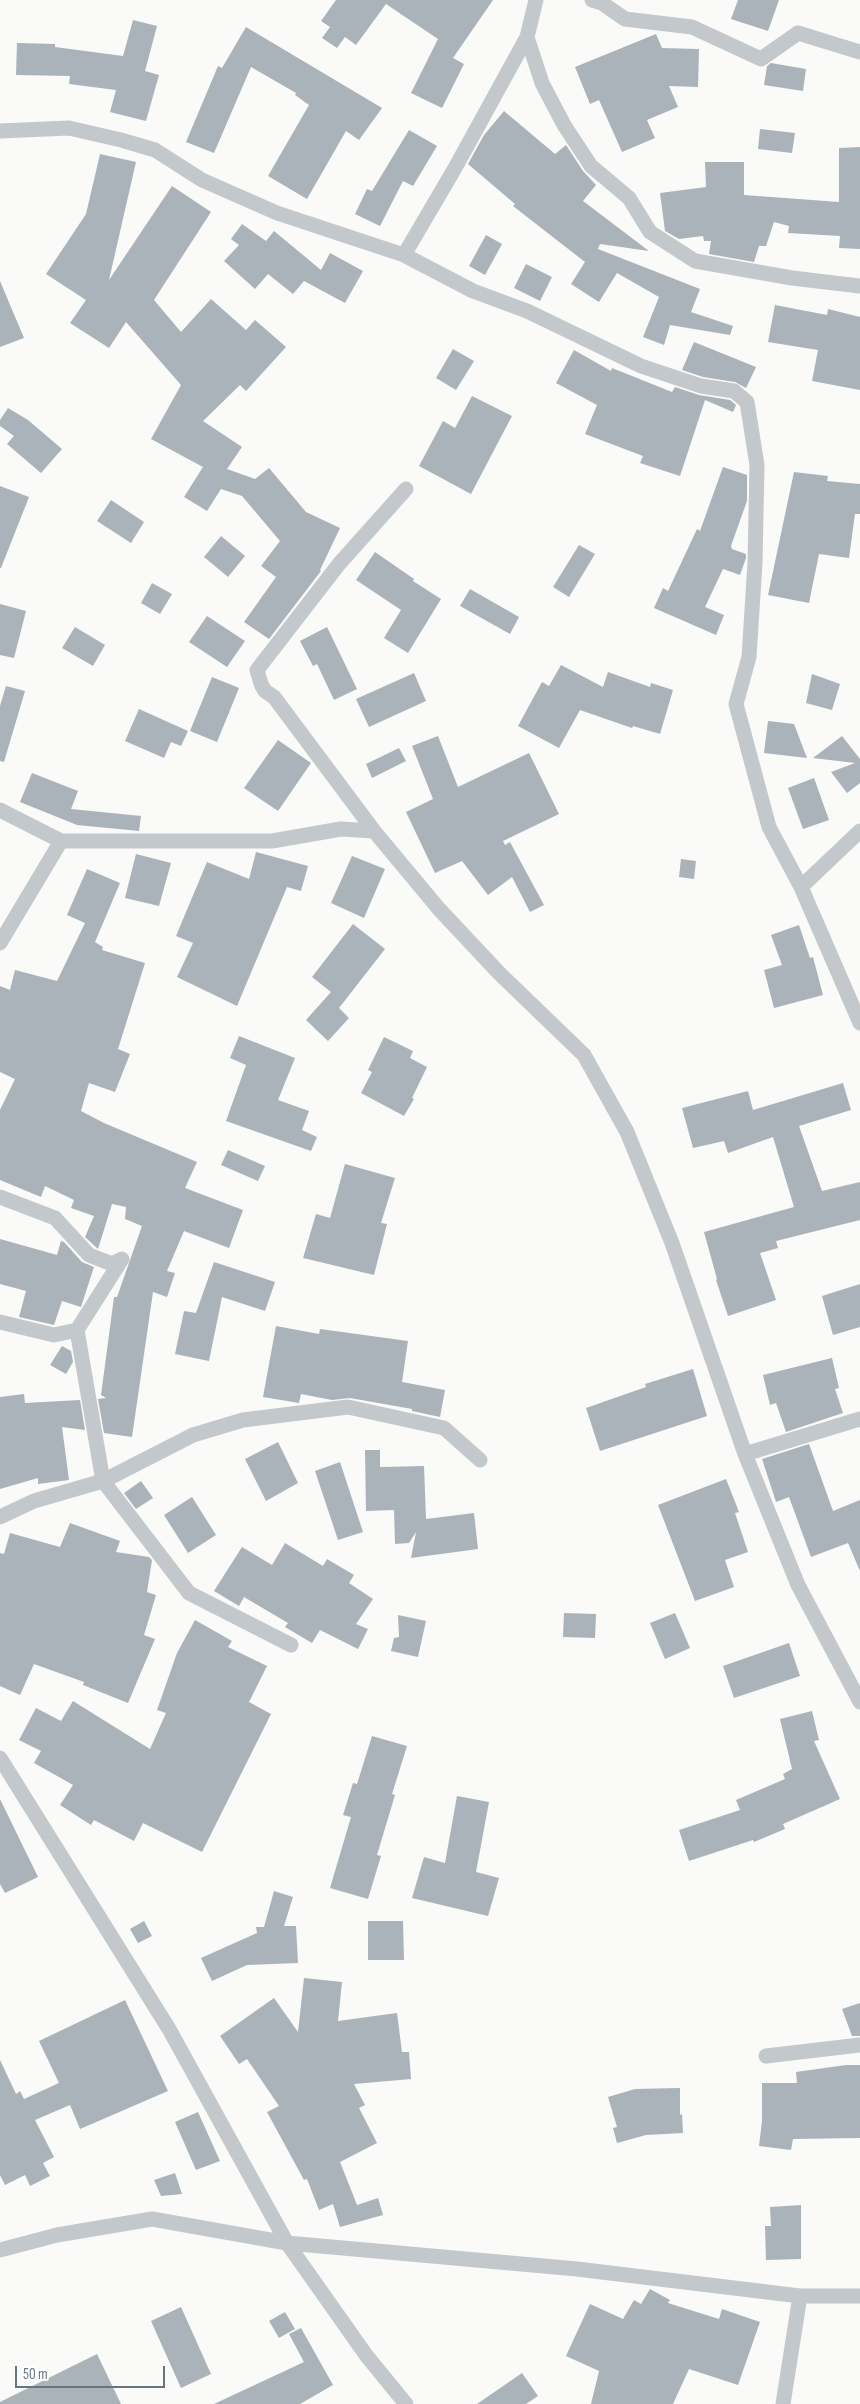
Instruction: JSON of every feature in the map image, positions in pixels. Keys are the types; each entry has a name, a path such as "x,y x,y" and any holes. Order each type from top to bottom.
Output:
{"street":[{"path":"404,255 455,168 527,37 536,0"},
{"path":"592,0 602,3 625,19 692,27 761,59 798,33 860,52"},
{"path":"527,37 542,83 564,125 591,166 629,198 650,232 695,261 792,278 860,286"},
{"path":"0,131 69,128 155,150 202,180 277,213 404,255 473,291 527,311 641,366 701,386 734,392 747,402 757,465 755,563 749,657 736,704 769,827 801,887 860,1023"},
{"path":"406,489 339,564 257,670 265,691 274,697 374,831 439,909 485,959 584,1055 627,1132 672,1243 745,1454 798,1585 860,1702"},
{"path":"0,810 62,841 272,841 341,829 374,831"},
{"path":"801,887 860,831"},
{"path":"0,944 62,841"},
{"path":"0,1197 55,1218 89,1255 112,1264 122,1259 77,1330 102,1481 189,1593 291,1645"},
{"path":"0,1322 54,1335 77,1330"},
{"path":"0,1517 34,1501 102,1481 192,1435 243,1420 348,1408 444,1428 480,1460"},
{"path":"745,1454 860,1419"},
{"path":"0,1758 169,2029 287,2243 366,2355 406,2404"},
{"path":"766,2056 860,2046"},
{"path":"0,2250 57,2235 152,2219 287,2243 577,2269 800,2296 860,2296"},
{"path":"783,2404 800,2296"}],"building":[{"path":"336,0 493,0 453,58 464,64 442,108 411,93 438,39 386,4 356,45 345,37 337,48 322,38 330,27 321,21"},
{"path":"738,0 779,0 768,31 731,19"},
{"path":"133,20 157,26 145,71 159,75 146,121 110,112 116,90 69,84 70,76 16,75 17,43 55,44 55,47 123,56"},
{"path":"246,27 382,108 359,140 346,131 307,199 268,176 309,105 295,95 296,93 251,67 214,153 186,142 218,66 222,68"},
{"path":"656,34 662,48 699,49 698,87 669,86 678,107 647,120 655,138 622,152 599,100 590,104 575,67"},
{"path":"771,63 806,69 803,91 764,85 767,66"},
{"path":"504,111 555,154 566,145 583,171 596,185 583,201 649,251 600,244 598,249 700,289 691,312 733,326 730,335 670,325 664,345 643,337 659,297 617,273 599,302 571,284 585,262 513,206 515,204 468,164 484,135"},
{"path":"760,129 795,133 792,153 758,149"},
{"path":"409,130 437,146 413,186 403,181 380,226 355,214 367,189 372,191"},
{"path":"860,147 860,249 839,248 840,236 788,233 789,226 774,222 766,246 759,246 754,262 709,254 711,241 704,241 703,236 679,239 665,231 660,193 706,187 705,162 744,162 744,195 839,202 839,148"},
{"path":"100,154 136,162 109,280 172,186 211,212 154,300 181,332 211,299 246,330 255,320 286,347 246,391 240,385 203,421 242,447 227,469 255,479 269,468 306,512 340,528 321,571 269,639 244,622 276,577 261,566 280,541 242,496 221,489 207,511 184,497 203,467 151,439 181,385 126,322 109,348 70,323 86,300 46,274 86,214"},
{"path":"242,224 266,241 274,231 321,270 330,253 363,271 345,303 304,281 293,294 268,274 255,289 224,261 239,245 231,239"},
{"path":"486,235 502,244 485,275 469,266"},
{"path":"526,264 552,277 540,301 514,288"},
{"path":"0,281 24,338 0,347"},
{"path":"775,305 827,315 828,309 860,317 860,390 812,381 818,350 768,342"},
{"path":"694,342 756,367 746,388 735,382 703,377 682,370"},
{"path":"453,349 474,361 456,390 436,378"},
{"path":"574,350 611,371 612,368 672,392 675,387 699,395 730,400 736,405 733,412 705,400 680,476 640,463 643,456 585,434 597,405 556,383"},
{"path":"472,396 512,416 471,494 419,466 443,421 455,428"},
{"path":"8,408 28,420 62,449 41,473 7,444 14,436 0,426 0,420"},
{"path":"723,467 747,475 747,501 731,546 732,549 746,554 746,558 740,575 723,569 705,607 724,615 716,635 654,608 663,588 668,591 697,529 700,531"},
{"path":"794,472 828,476 827,481 860,484 860,514 855,514 849,558 819,554 809,603 768,595"},
{"path":"0,486 29,497 1,568 0,568"},
{"path":"111,500 144,522 131,543 97,521"},
{"path":"221,536 245,556 228,577 204,557"},
{"path":"579,545 595,554 569,597 553,587"},
{"path":"375,552 414,579 413,581 441,599 408,653 384,638 401,610 356,580"},
{"path":"152,583 172,594 160,614 141,603"},
{"path":"470,589 519,617 510,634 460,606"},
{"path":"0,604 26,611 14,658 0,655"},
{"path":"207,616 245,641 227,667 189,642"},
{"path":"75,627 105,645 93,666 62,648"},
{"path":"327,627 357,689 334,700 317,664 313,666 300,641"},
{"path":"561,665 603,687 608,672 650,687 651,683 673,690 660,734 633,726 632,728 580,710 559,748 518,726 542,682 549,686"},
{"path":"414,673 426,701 369,727 356,699"},
{"path":"812,674 840,684 832,710 806,703"},
{"path":"212,677 239,688 217,742 190,731"},
{"path":"6,686 25,691 4,762 0,761 0,706"},
{"path":"139,709 188,731 181,746 171,742 164,758 125,741"},
{"path":"768,721 794,724 807,758 764,753"},
{"path":"438,736 458,787 529,753 559,814 503,841 505,845 510,842 544,905 530,912 512,877 488,895 462,861 435,873 406,812 433,799 412,746"},
{"path":"842,736 860,759 860,783 847,793 831,772 855,763 813,758"},
{"path":"278,740 311,763 278,811 244,788"},
{"path":"399,748 406,761 372,778 366,764"},
{"path":"32,773 78,791 71,809 141,816 139,831 77,825 20,802"},
{"path":"814,778 829,820 803,829 788,788"},
{"path":"256,852 308,866 301,891 287,887 237,1006 177,977 193,943 176,936 207,862 249,879"},
{"path":"136,854 171,863 159,906 125,898"},
{"path":"352,856 385,869 364,918 331,903"},
{"path":"681,859 696,861 694,879 679,877"},
{"path":"87,869 120,883 95,942 103,947 102,950 145,963 118,1049 130,1054 115,1092 89,1083 81,1111 104,1123 197,1162 185,1188 243,1210 229,1248 184,1231 167,1271 175,1273 167,1297 153,1292 132,1437 104,1433 98,1399 106,1398 101,1395 114,1297 117,1297 142,1226 125,1219 126,1207 112,1204 98,1249 85,1237 94,1216 71,1208 74,1200 45,1186 41,1197 0,1180 0,1110 15,1079 0,1072 0,986 10,990 15,970 57,981 85,923 67,915"},
{"path":"353,924 385,949 339,1008 349,1018 328,1041 306,1020 331,992 312,977"},
{"path":"799,925 810,958 813,957 823,995 774,1008 764,970 782,965 771,935"},
{"path":"239,1036 295,1058 278,1100 309,1111 302,1130 317,1137 311,1151 226,1121 246,1065 230,1058"},
{"path":"384,1037 413,1051 410,1058 427,1067 412,1098 414,1099 404,1116 361,1093 372,1072 368,1070"},
{"path":"843,1083 851,1110 799,1126 822,1191 860,1182 860,1220 776,1241 778,1248 760,1253 776,1300 728,1316 716,1280 704,1232 794,1207 773,1137 728,1153 724,1141 693,1148 682,1108 748,1091 753,1110"},
{"path":"228,1150 265,1166 258,1181 221,1165"},
{"path":"345,1164 395,1178 381,1223 387,1224 374,1275 303,1258 316,1214 330,1218"},
{"path":"0,1239 57,1255 61,1241 82,1262 94,1267 81,1307 62,1301 54,1325 19,1317 26,1291 0,1284"},
{"path":"214,1262 275,1282 265,1311 222,1297 209,1361 175,1354 184,1311 196,1313"},
{"path":"860,1284 860,1327 833,1335 822,1296"},
{"path":"276,1326 319,1334 320,1329 408,1341 402,1382 445,1390 440,1417 412,1411 412,1409 350,1398 332,1400 301,1394 299,1403 263,1397"},
{"path":"62,1346 71,1351 73,1362 66,1374 50,1365"},
{"path":"832,1358 839,1388 835,1389 843,1413 786,1432 776,1403 770,1405 763,1375"},
{"path":"693,1369 707,1416 600,1451 586,1408 646,1387 645,1384"},
{"path":"24,1394 25,1403 80,1400 85,1430 62,1427 69,1480 38,1484 38,1478 0,1489 0,1397"},
{"path":"278,1442 298,1483 266,1501 245,1459"},
{"path":"809,1444 833,1511 860,1500 860,1571 848,1543 811,1557 789,1497 776,1502 762,1459"},
{"path":"365,1450 380,1450 380,1467 424,1466 426,1519 474,1513 478,1549 411,1558 416,1532 409,1543 395,1544 394,1510 366,1511"},
{"path":"340,1462 363,1532 338,1540 315,1471"},
{"path":"726,1479 739,1512 735,1513 748,1552 725,1560 734,1587 695,1601 658,1505"},
{"path":"141,1481 153,1498 136,1509 124,1493"},
{"path":"192,1497 216,1535 188,1553 164,1515"},
{"path":"70,1523 120,1541 116,1552 149,1557 152,1560 147,1592 156,1595 144,1635 155,1639 128,1703 83,1685 84,1682 34,1664 20,1695 0,1686 0,1553 4,1554 10,1533 60,1547"},
{"path":"285,1543 323,1566 327,1559 354,1575 349,1583 373,1599 356,1624 368,1629 358,1649 320,1630 312,1643 285,1627 288,1623 244,1597 239,1606 214,1591 242,1547 272,1565"},
{"path":"564,1613 596,1614 595,1638 563,1637"},
{"path":"675,1613 690,1648 665,1659 650,1623"},
{"path":"398,1615 426,1621 418,1657 391,1651 394,1638 399,1637"},
{"path":"195,1620 232,1641 228,1647 267,1666 249,1702 271,1714 202,1852 143,1823 134,1841 94,1820 91,1825 60,1805 73,1785 34,1763 41,1751 19,1740 36,1708 61,1721 73,1701 150,1749 166,1713 157,1710 177,1653"},
{"path":"789,1643 800,1676 734,1698 723,1666"},
{"path":"812,1711 819,1740 814,1741 840,1799 783,1824 785,1829 754,1842 753,1840 689,1861 679,1830 740,1810 736,1800 785,1779 783,1774 792,1769 780,1719"},
{"path":"372,1736 407,1746 392,1794 395,1795 377,1855 381,1856 368,1899 330,1888 351,1817 343,1815 353,1783 357,1784"},
{"path":"457,1796 489,1802 476,1872 499,1878 488,1916 412,1898 424,1857 445,1863"},
{"path":"0,1799 38,1877 5,1893 0,1884"},
{"path":"274,1891 293,1897 284,1926 296,1926 298,1963 247,1965 212,1981 201,1958 257,1933 256,1927 264,1927"},
{"path":"144,1921 152,1936 138,1943 130,1929"},
{"path":"368,1921 403,1921 404,1960 368,1960"},
{"path":"304,1978 342,1982 338,2021 397,2013 402,2052 409,2052 411,2079 354,2084 365,2105 359,2108 377,2143 340,2162 357,2205 378,2198 383,2215 340,2227 333,2204 319,2210 307,2179 304,2180 267,2112 279,2106 247,2059 239,2064 220,2036 274,1998 298,2032"},
{"path":"125,2000 168,2091 80,2129 70,2105 35,2120 54,2157 43,2163 50,2176 30,2186 25,2175 5,2185 0,2175 0,2060 16,2094 20,2091 24,2099 59,2083 39,2041"},
{"path":"860,2003 860,2036 852,2036 842,2009"},
{"path":"846,2065 860,2065 860,2138 793,2139 791,2150 759,2146 762,2121 762,2083 797,2083 796,2072"},
{"path":"680,2088 680,2115 682,2114 683,2133 646,2135 617,2143 613,2128 617,2127 608,2097 635,2089"},
{"path":"198,2112 220,2161 196,2170 175,2122"},
{"path":"175,2173 182,2194 161,2196 154,2180"},
{"path":"801,2205 801,2259 766,2260 765,2226 771,2226 770,2207"},
{"path":"650,2289 670,2300 668,2303 719,2319 722,2309 760,2322 738,2385 689,2369 673,2404 591,2404 599,2371 566,2356 590,2304 623,2319 634,2300 641,2304"},
{"path":"181,2307 211,2374 181,2388 151,2321"},
{"path":"285,2312 295,2329 279,2338 269,2321"},
{"path":"301,2328 333,2385 300,2404 214,2404 304,2362 289,2334"},
{"path":"97,2354 121,2404 0,2404 0,2402"},
{"path":"522,2373 538,2396 526,2404 477,2404"}]}
